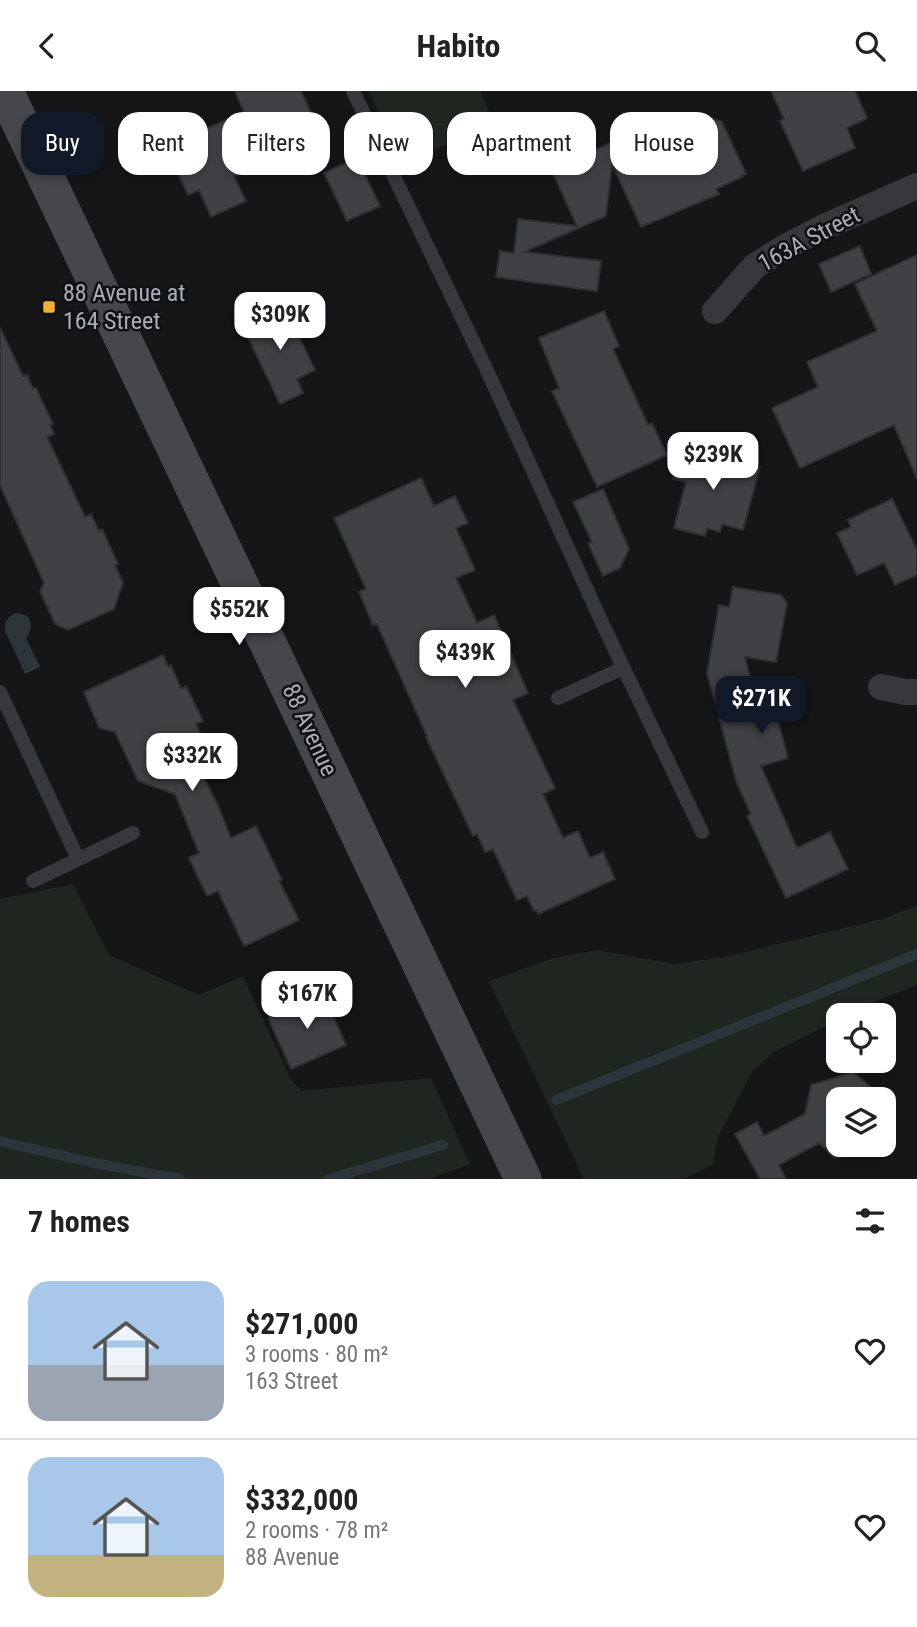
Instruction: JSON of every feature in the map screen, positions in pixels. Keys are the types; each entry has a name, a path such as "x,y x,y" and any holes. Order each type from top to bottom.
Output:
{"main road":[{"name":"88 Avenue","path":"4,96 523,1179"}],"street":[{"name":"163A Street","path":"715,311 755,266 787,246 917,186"},
{"path":"881,687 917,692"}],"lane":[{"path":"353,91 485,366 623,669 702,832"},
{"path":"558,698 623,669"},
{"path":"0,692 78,859"},
{"path":"33,881 133,833"}],"shaded area":[{"path":"369,91 480,91 489,112 447,112 447,144 433,151 433,112 379,112"},
{"path":"16,613 29,618 31,625 26,638 40,667 25,674 5,631 7,620"},
{"path":"73,884 109,955 199,995 243,976 291,1080 301,1091 431,1078 470,1164 429,1179 0,1179 0,899"},
{"path":"917,906 917,985 872,1003 826,1003 826,1026 774,1052 752,1072 717,1139 714,1164 684,1179 584,1179 489,981 554,958 597,950 674,964 724,957 882,919"}],"building":[{"path":"235,91 301,91 311,112 244,112"},
{"path":"771,91 855,91 867,118 847,128 855,148 803,171 780,121 784,119"},
{"path":"718,120 722,122 746,174 716,189 719,194 641,227 617,175 718,175"},
{"path":"222,122 222,175 236,175 234,176 246,201 211,217 199,190 188,195 179,175 208,175 208,128"},
{"path":"610,143 611,175 606,216 524,252 601,261 597,291 496,277 500,251 514,253 518,219 577,226 554,175 596,175 596,149"},
{"path":"344,164 344,175 365,175 380,206 347,221 325,175 330,175 330,170"},
{"path":"860,246 871,274 831,292 819,264"},
{"path":"917,255 917,479 894,425 800,468 772,408 818,387 807,362 877,331 855,284"},
{"path":"284,305 315,370 297,379 303,393 280,404 242,325"},
{"path":"604,311 619,346 613,349 648,425 652,423 667,455 597,487 552,391 559,388 539,338"},
{"path":"0,328 23,376 27,375 33,389 36,388 53,424 50,425 54,434 47,437 85,517 91,514 99,531 102,529 118,564 115,565 123,583 114,609 68,630 55,624 40,591 44,583 0,485"},
{"path":"682,447 760,467 743,530 722,524 720,532 707,528 705,536 674,528 686,482 673,479"},
{"path":"421,478 434,506 455,496 468,523 456,528 475,570 456,578 477,623 494,615 528,693 513,700 555,788 543,794 563,838 578,831 590,858 603,852 615,879 538,914 527,896 517,900 493,849 485,852 477,834 473,836 377,624 373,625 359,592 366,589 334,518"},
{"path":"603,489 629,549 620,568 603,576 588,543 592,542 573,502"},
{"path":"892,499 917,550 917,575 895,585 884,563 857,575 837,533 851,527 848,520"},
{"path":"733,587 781,595 787,603 776,662 745,657 760,718 776,713 788,758 761,766 797,848 830,832 848,869 786,898 747,816 751,814 737,784 707,673 719,605 729,607"},
{"path":"163,655 168,667 171,665 181,689 186,686 203,721 196,724 205,743 190,749 231,838 256,826 299,920 244,946 218,891 207,896 189,858 199,853 175,794 138,781 115,732 99,728 84,692"},
{"path":"323,993 346,1045 291,1069 268,1018"},
{"path":"854,1073 871,1087 826,1087 826,1150 819,1143 779,1165 786,1179 760,1179 735,1134 757,1122 764,1136 805,1114 811,1085"}],"waterway":[{"path":"556,1100 917,954"},
{"path":"0,1141 94,1163 180,1179"},
{"path":"329,1179 443,1145"}],"place":[{"name":"88 Avenue at 164 Street","path":"49,307"}]}
